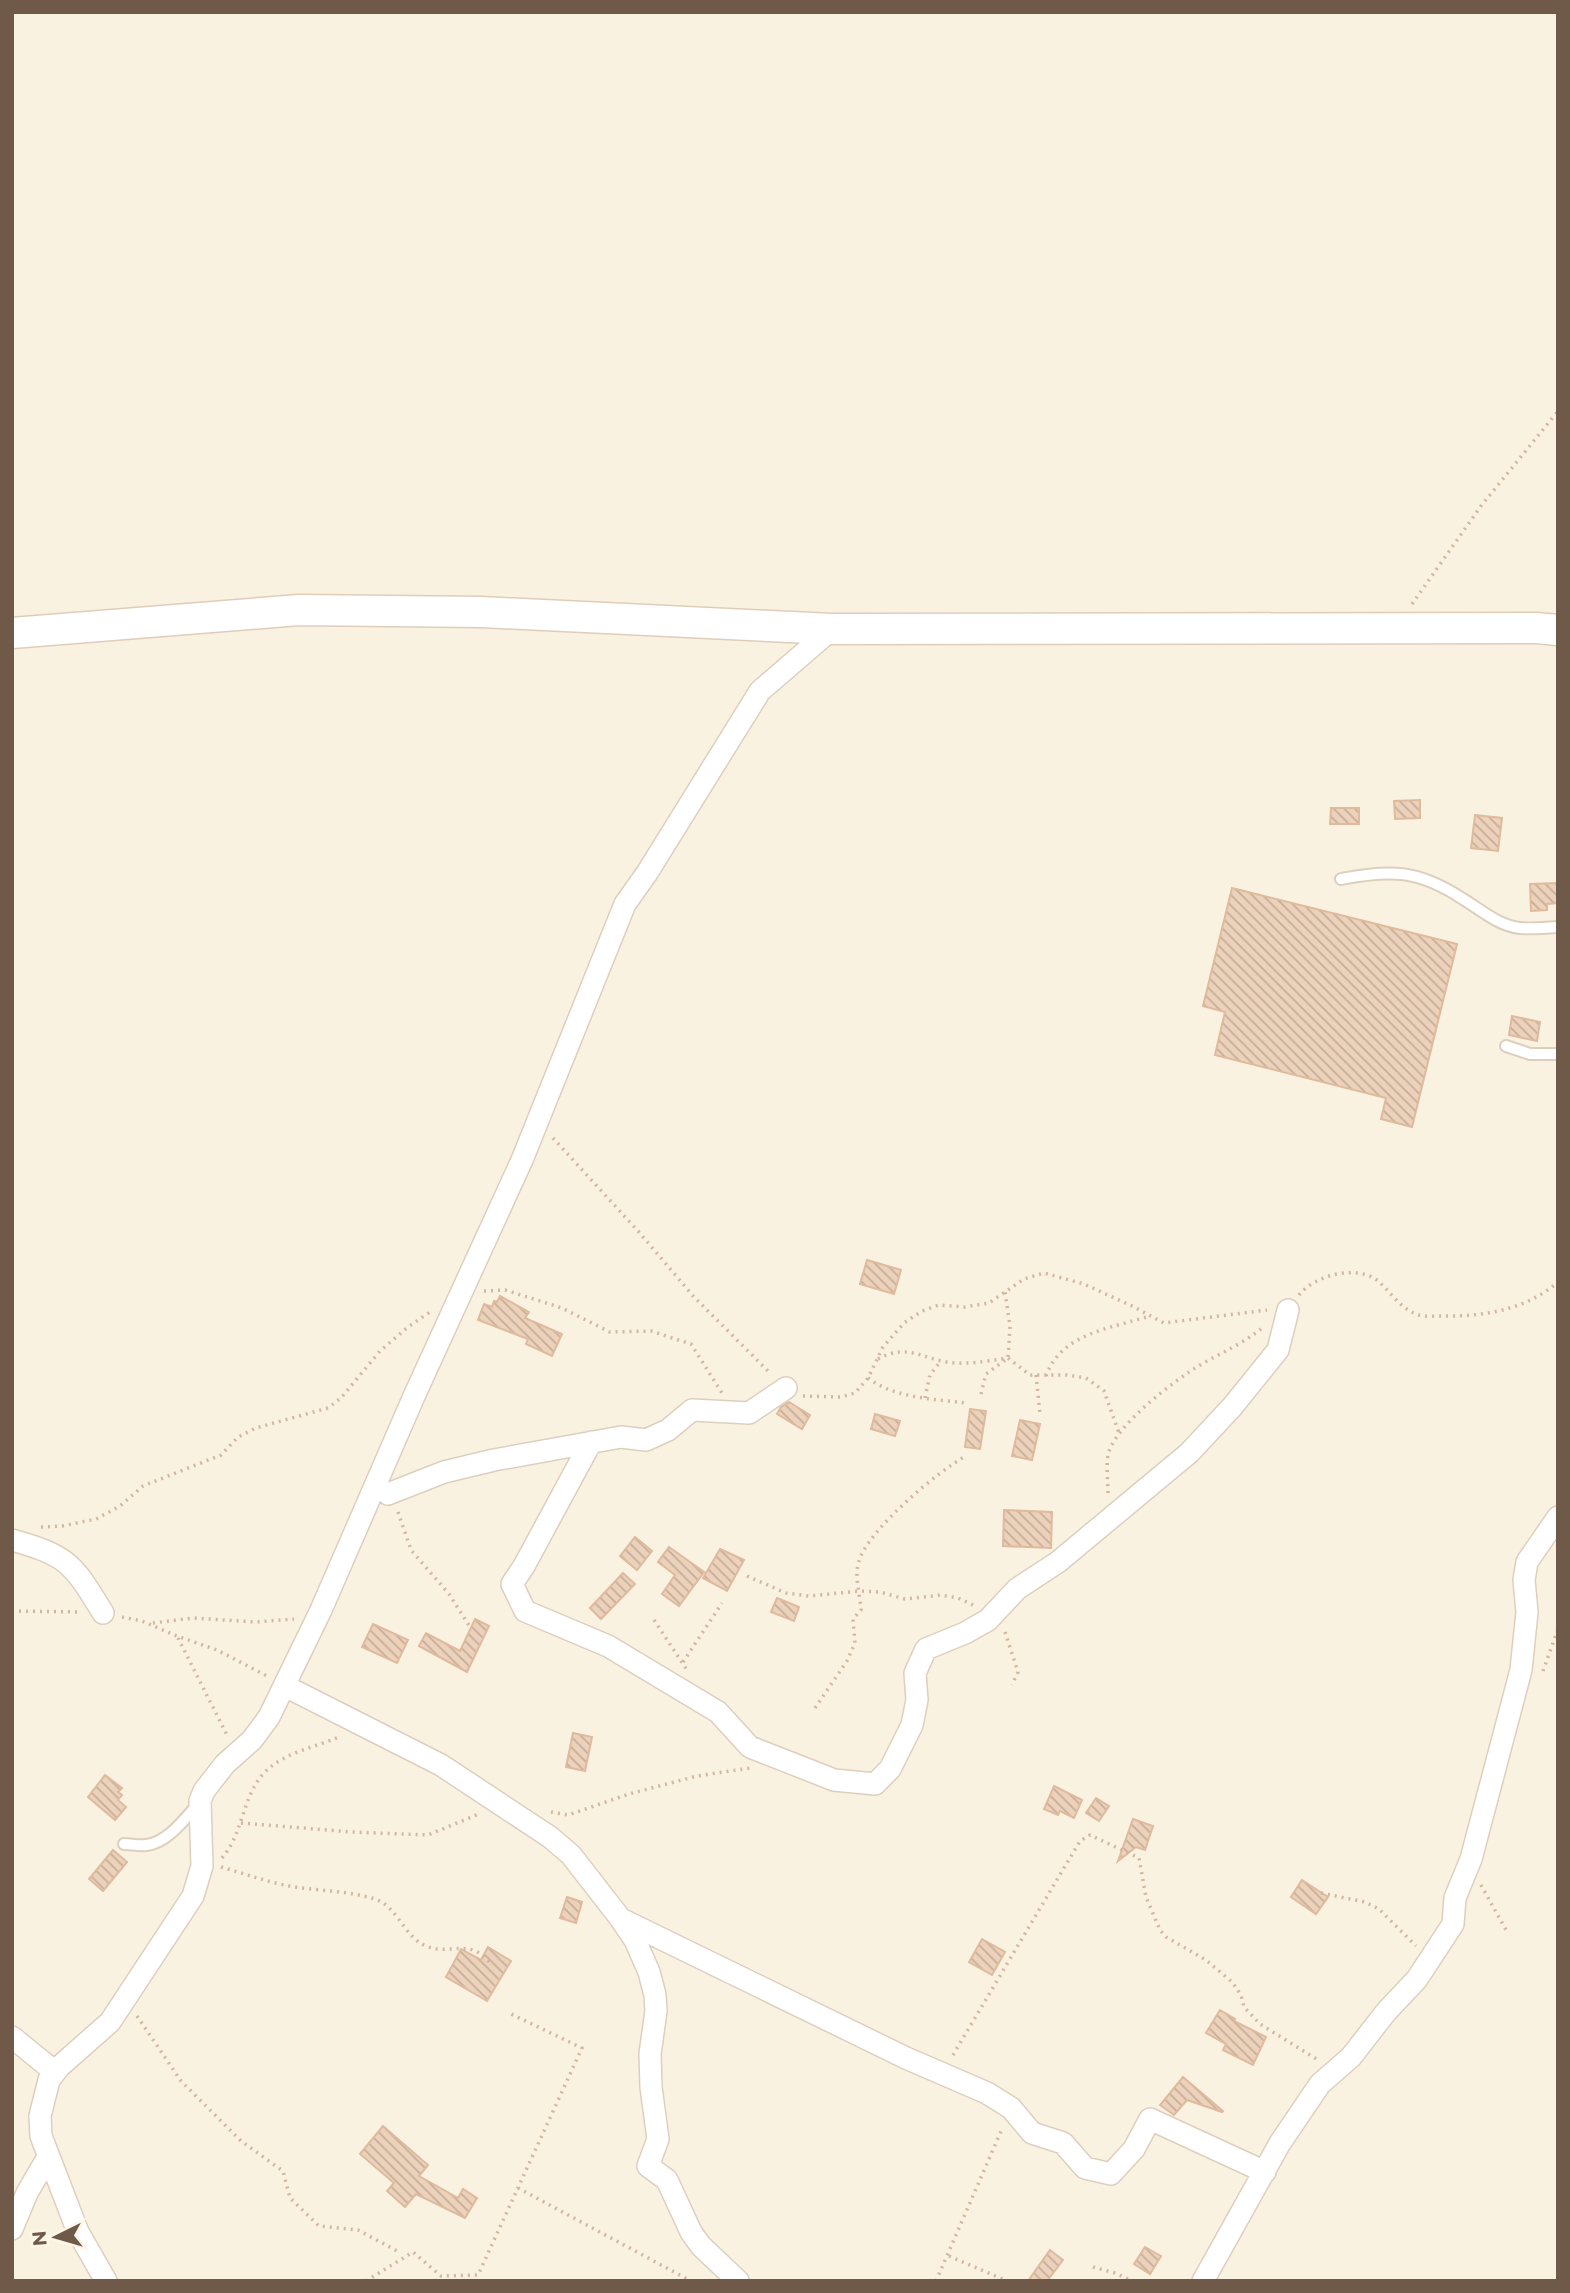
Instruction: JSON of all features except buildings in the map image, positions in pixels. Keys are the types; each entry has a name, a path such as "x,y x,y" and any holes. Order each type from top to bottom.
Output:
{"street":[{"path":"12,633 299,610 481,612 832,629 1558,630"},
{"path":"106,2281 78,2232 41,2136 40,2116 49,2080 110,2022 193,1896 202,1866 200,1801 214,1777 252,1740 270,1717 338,1576 461,1291 522,1160 625,904 760,691 832,629"},
{"path":"592,1442 512,1584 525,1611 608,1646 704,1703 718,1712 750,1747 834,1780 875,1784 890,1769 912,1725 917,1700 915,1673 926,1649 988,1620 1017,1589 1058,1562 1189,1453 1232,1407 1278,1350 1288,1310"},
{"path":"388,1494 444,1472 494,1460 621,1437 646,1440 668,1430 692,1410 749,1413 786,1388"},
{"path":"1203,2281 1280,2143 1320,2084 1351,2057 1386,2012 1418,1979 1453,1924 1456,1893 1471,1859 1516,1693 1527,1623 1524,1570 1558,1517"},
{"path":"12,1540 46,1551 73,1567 103,1614"},
{"path":"285,1686 441,1765 550,1837 571,1856 620,1918 635,1940 649,1972 655,1995 650,2087 658,2139 648,2165 667,2180 691,2232 701,2246 738,2281"},
{"path":"620,1918 942,2074 987,2093 1011,2108 1032,2133 1063,2143 1085,2168 1111,2174 1134,2148 1150,2119 1265,2172"},
{"path":"12,2037 55,2072"},
{"path":"12,2229 27,2193 48,2157"}],"lane":[{"path":"1341,878 1395,872 1441,887 1493,919 1519,928 1558,927"},
{"path":"1506,1046 1530,1054 1558,1054"},
{"path":"124,1844 143,1846 155,1842 179,1825 200,1801"}],"path":[{"path":"1395,628 1481,506 1558,411"},
{"path":"537,1121 638,1231 694,1297 786,1388 803,1396 841,1397 855,1393 868,1378 883,1347 904,1323 922,1311 939,1305 965,1307 989,1303 1024,1279 1044,1273 1084,1284 1164,1323 1259,1310 1288,1310"},
{"path":"1107,1520 1108,1454 1133,1415 1199,1366 1241,1345 1288,1310 1305,1287 1320,1277 1352,1272 1376,1279 1396,1302 1420,1316 1483,1314 1512,1308 1545,1294 1558,1282"},
{"path":"40,1527 62,1526 96,1519 120,1506 143,1486 220,1455 238,1437 256,1428 328,1408 341,1398 380,1351 408,1327 461,1291 505,1290 562,1308 610,1332 651,1331 691,1343 735,1412"},
{"path":"1005,1292 1010,1326 1008,1358"},
{"path":"1046,1376 1062,1350 1086,1335 1150,1316"},
{"path":"876,1360 891,1352 905,1350 940,1362 960,1363 1008,1358 1030,1375 1086,1378 1104,1391 1119,1433"},
{"path":"982,1394 986,1374 1008,1358"},
{"path":"925,1398 930,1375 940,1362"},
{"path":"1036,1375 1040,1414"},
{"path":"868,1378 878,1386 890,1390 966,1403"},
{"path":"816,1708 848,1661 855,1643 853,1619 862,1609 857,1580 859,1560 873,1537 894,1514 955,1462 966,1456"},
{"path":"388,1494 397,1510 411,1550 449,1594 470,1628"},
{"path":"747,1576 786,1593 808,1596 860,1591 905,1598 941,1595 958,1598 974,1605 988,1620 1004,1630 1018,1672 1013,1685"},
{"path":"683,1662 722,1603"},
{"path":"12,1611 103,1614 142,1621 217,1650 285,1686"},
{"path":"153,1623 193,1618 256,1622 301,1618"},
{"path":"654,1619 683,1662 704,1703"},
{"path":"177,1636 236,1754"},
{"path":"362,1725 267,1770 251,1793 228,1852 214,1866 284,1885 377,1900 394,1914 412,1938 423,1945 435,1950 473,1949 485,1956 490,1963"},
{"path":"942,2074 1080,1841 1090,1835 1139,1858 1146,1897 1160,1930 1166,1937 1206,1960 1232,1982 1241,1994 1244,2007 1260,2024 1335,2070"},
{"path":"1478,1880 1506,1930"},
{"path":"1321,1893 1365,1902 1379,1909 1392,1920 1410,1943 1433,1956"},
{"path":"125,1997 181,2081 241,2141 283,2171 290,2198 319,2226 358,2230 399,2252"},
{"path":"475,2281 582,2048 509,2013"},
{"path":"936,2281 1011,2108"},
{"path":"518,2188 691,2281"},
{"path":"366,2281 413,2252 441,2276 478,2275"},
{"path":"948,2256 1007,2281"},
{"path":"1093,2267 1132,2281"}]}
